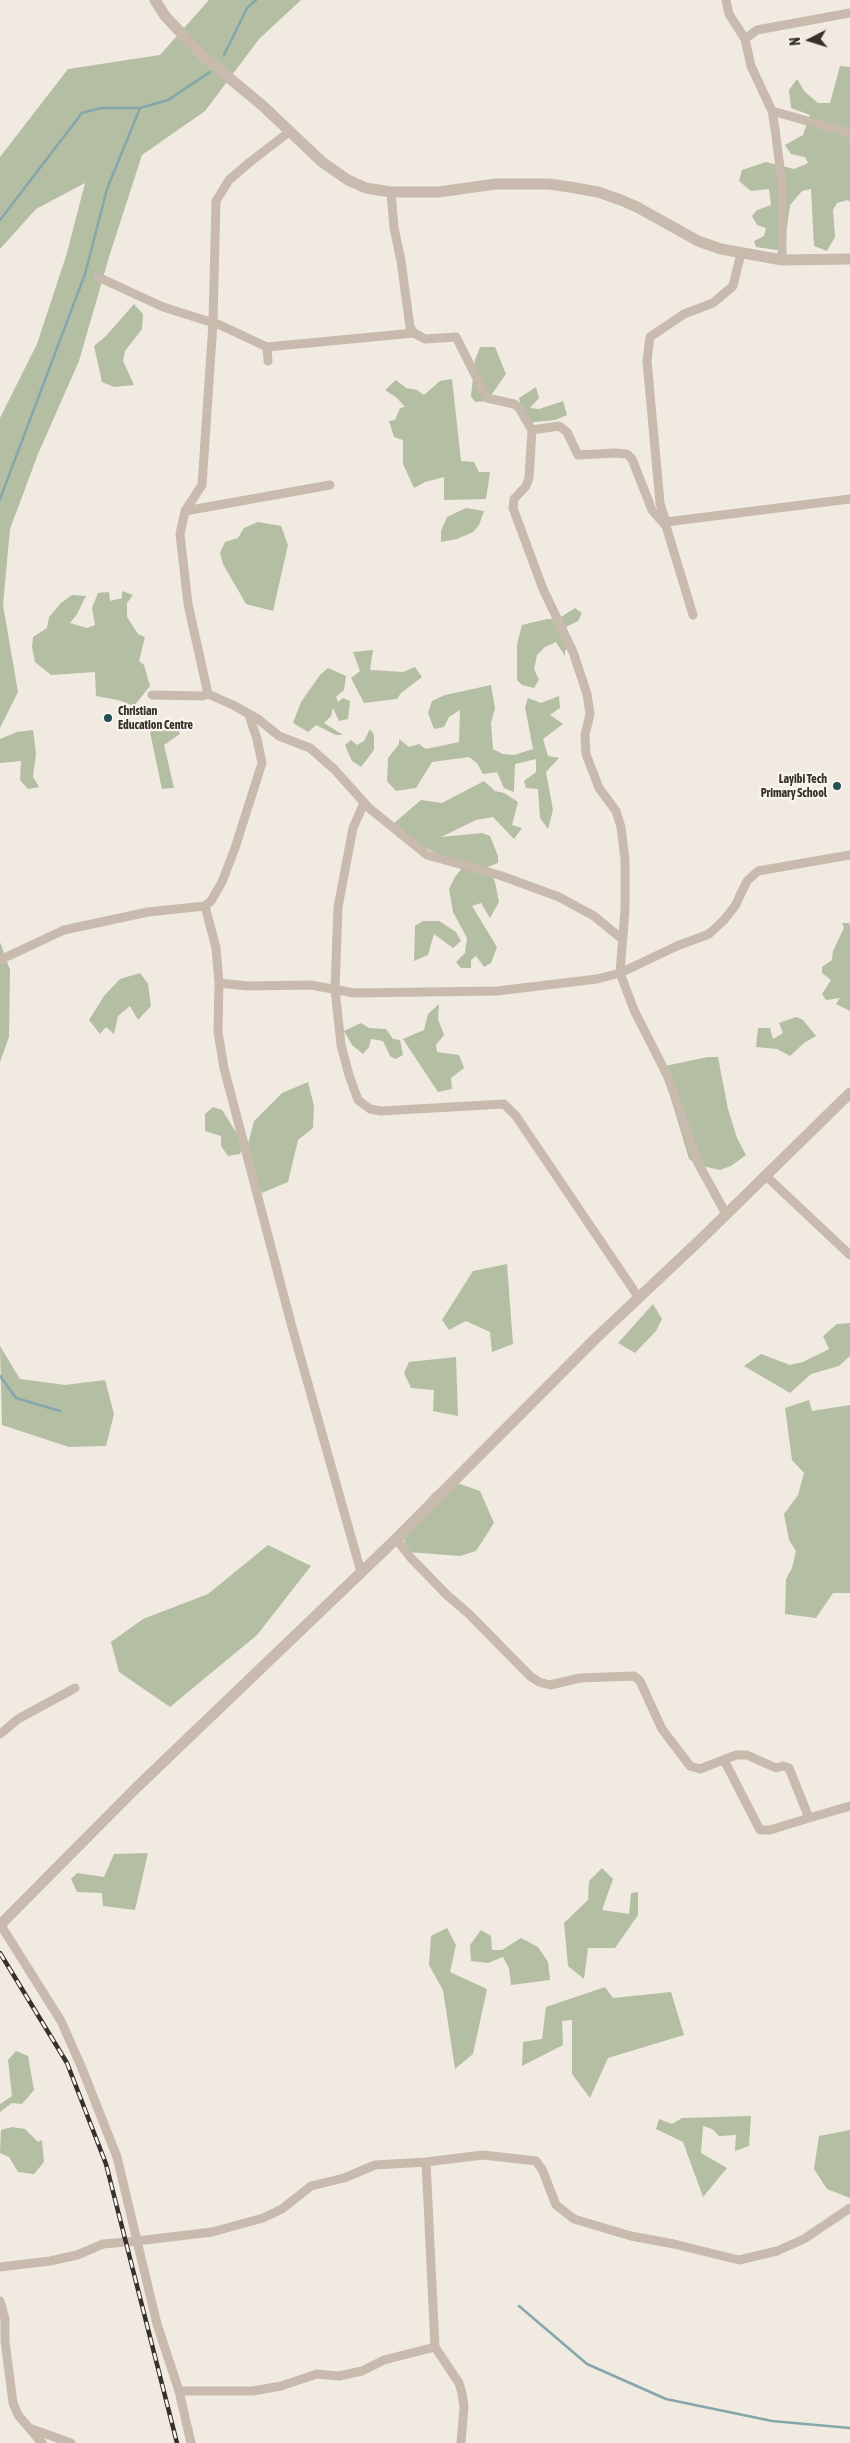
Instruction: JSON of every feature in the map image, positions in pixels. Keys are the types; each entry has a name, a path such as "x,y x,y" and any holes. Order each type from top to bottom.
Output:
{"street":[{"path":"155,0 165,16 204,57 263,106 322,162 348,180 366,188 391,192 438,192 496,184 570,187 598,192 621,200 698,241 741,253 782,260 850,259"},
{"path":"726,0 729,14 745,40 751,66 772,111 782,183 782,260"},
{"path":"745,40 757,30 850,13"},
{"path":"772,111 850,133"},
{"path":"208,694 188,604 180,534 185,511 198,495 202,485 213,323 216,201 229,180 289,132"},
{"path":"391,192 394,228 401,261 410,326 414,333 425,339 456,337 488,398 514,404 519,408 532,430 529,478 526,486 514,499 514,508 543,589 573,652 587,694 590,714 585,735 586,754 599,788 616,811 621,827 624,858 624,909 620,973 634,1010 668,1077 683,1127 698,1163 726,1214"},
{"path":"741,253 733,286 713,303 684,314 650,337 647,361 660,503 666,522 850,499"},
{"path":"98,277 163,307 213,323 267,347 414,333"},
{"path":"267,347 268,361"},
{"path":"532,430 560,426 567,432 578,454 627,454 632,459 652,510 666,526 693,615"},
{"path":"185,511 330,485"},
{"path":"152,695 202,696 208,694 248,714 279,736 310,748 334,769 364,803 427,855 499,876 559,898 594,916 622,939"},
{"path":"0,960 64,930 148,912 205,906 211,901 222,882 235,848 262,763 257,739 248,714"},
{"path":"364,803 353,828 338,907 335,989 341,1045 349,1076 358,1100 370,1109 380,1110 504,1104 521,1124 639,1298"},
{"path":"220,983 248,986 311,985 354,993 376,994 497,991 597,979 620,973 677,946 709,934 724,920 735,906 747,881 758,872 850,856"},
{"path":"205,906 216,948 220,983 218,1032 224,1068 292,1328 361,1572"},
{"path":"191,2443 179,2391 157,2324 117,2156 61,2021 0,1925 136,1788 396,1539 850,1092"},
{"path":"765,1175 850,1255"},
{"path":"396,1539 411,1558 442,1590 481,1626 530,1676 550,1685 580,1678 629,1675 638,1678 662,1729 690,1766 700,1769 742,1754 776,1768 783,1766 790,1768 809,1818"},
{"path":"0,1734 18,1719 75,1688"},
{"path":"724,1760 760,1830 770,1830 850,1806"},
{"path":"0,2267 50,2261 78,2255 103,2244 212,2232 237,2226 271,2215 311,2186 344,2178 383,2164 426,2162 483,2155 530,2158 536,2161 542,2169 556,2205 574,2219 631,2236 674,2244 739,2260 777,2251 804,2239 850,2208"},
{"path":"426,2162 434,2347 455,2375 462,2393 464,2407 461,2443"},
{"path":"0,2301 5,2319 5,2342 13,2403 18,2415 42,2443"},
{"path":"179,2391 253,2390 281,2386 318,2374 339,2376 362,2371 384,2360 434,2347"},
{"path":"29,2428 71,2443"}],"green space":[{"path":"209,0 301,0 259,39 205,111 142,155 109,257 79,361 38,454 10,529 3,605 18,692 0,728 0,418 37,344 67,253 85,183 36,209 0,249 0,157 68,69 160,55"},
{"path":"840,66 850,67 850,202 848,200 837,203 833,210 835,237 827,251 814,246 811,189 802,191 790,205 786,234 777,250 756,247 754,241 764,236 766,228 757,225 752,216 757,210 771,205 769,189 751,191 739,181 742,170 766,162 794,169 808,163 805,157 791,154 785,145 803,135 810,115 791,108 789,90 797,79 805,92 818,103 830,103"},
{"path":"134,304 143,314 142,329 125,351 123,361 134,385 114,387 102,382 94,346 106,336"},
{"path":"480,347 495,347 506,374 487,401 475,402 471,396 475,360"},
{"path":"452,379 461,461 474,462 479,472 490,472 486,499 444,500 444,477 425,482 414,488 403,464 403,440 394,437 389,421 395,420 400,408 405,407 397,398 385,390 396,380 406,388 417,390 424,395 440,381"},
{"path":"536,387 539,398 530,408 539,409 563,401 567,415 555,420 524,423 519,398"},
{"path":"466,508 484,511 479,525 473,532 457,539 441,542 441,531 447,517"},
{"path":"258,522 281,526 288,545 273,611 246,604 223,564 220,553 225,542 238,538 244,528"},
{"path":"122,591 133,595 127,603 127,617 138,634 145,637 139,661 144,665 150,686 134,706 118,700 96,696 95,672 51,675 35,662 32,647 33,637 47,628 49,617 61,603 72,595 86,596 70,623 87,628 95,625 92,608 98,593 109,592 110,601 122,598"},
{"path":"575,608 582,613 578,621 566,627 571,642 565,651 565,656 556,642 545,647 537,655 534,669 539,680 534,688 522,685 517,680 517,644 522,625 547,619 558,619"},
{"path":"373,650 370,670 403,672 415,667 422,677 401,693 397,699 364,703 351,678 360,671 353,652"},
{"path":"328,668 346,676 344,690 336,697 338,702 343,698 350,701 348,719 339,721 333,708 331,716 324,723 343,735 336,735 316,725 308,732 293,723 301,702 320,675"},
{"path":"491,685 495,708 491,723 493,749 503,754 514,755 533,749 525,707 528,698 541,703 559,696 560,708 550,715 563,724 543,739 548,756 559,758 546,772 553,810 548,829 540,818 538,789 526,788 524,781 536,772 536,759 515,764 514,792 504,788 497,772 483,774 477,763 469,757 432,762 416,788 396,791 387,781 388,758 399,744 399,739 409,747 419,744 426,749 459,742 460,710 449,717 444,727 434,729 428,713 432,701 445,695"},
{"path":"176,724 180,734 164,745 174,788 162,789 150,732"},
{"path":"370,729 374,735 374,750 361,767 352,761 345,745 351,740 357,745 364,741"},
{"path":"33,730 36,753 33,777 39,787 28,789 20,780 21,761 0,763 0,739 17,732"},
{"path":"484,781 495,791 504,793 518,802 512,825 522,828 514,839 493,817 476,820 441,837 482,833 490,836 498,856 498,863 488,867 495,882 499,902 490,918 481,903 472,906 497,947 491,963 484,967 476,956 471,960 471,968 461,968 456,962 465,953 467,938 453,912 449,889 455,877 466,863 437,854 412,841 393,824 421,800 442,803"},
{"path":"423,921 439,921 456,932 461,941 453,948 434,934 428,955 414,961 415,926"},
{"path":"842,923 849,923 850,926 850,1011 836,1004 840,998 826,1000 822,994 831,980 822,973 822,967 832,960 833,951 844,928"},
{"path":"0,942 10,970 9,1037 0,1062"},
{"path":"140,973 148,984 151,1006 138,1020 130,1006 118,1016 114,1034 106,1027 100,1034 89,1020 104,996 120,979"},
{"path":"439,1004 438,1019 444,1035 436,1045 437,1052 459,1055 464,1068 451,1078 452,1089 438,1092 403,1039 424,1030 428,1014"},
{"path":"796,1017 803,1020 816,1036 804,1043 790,1056 777,1049 756,1047 758,1028 770,1028 773,1039 783,1033 779,1023"},
{"path":"361,1023 369,1028 386,1029 393,1039 400,1040 403,1055 395,1059 390,1056 383,1041 371,1039 369,1047 363,1054 352,1045 344,1031"},
{"path":"708,1057 718,1057 728,1109 737,1138 746,1155 731,1166 720,1170 698,1165 689,1159 669,1092 665,1066"},
{"path":"308,1082 314,1106 313,1128 298,1140 288,1182 262,1193 253,1173 247,1148 254,1121 282,1093"},
{"path":"213,1107 222,1110 243,1143 240,1154 228,1156 221,1146 221,1136 205,1131 205,1114"},
{"path":"507,1264 513,1344 492,1352 490,1332 466,1321 449,1330 442,1320 473,1271"},
{"path":"653,1304 662,1319 656,1331 635,1353 618,1343"},
{"path":"850,1323 850,1356 839,1366 811,1374 790,1393 744,1366 761,1354 790,1365 803,1362 829,1349 823,1336 837,1324"},
{"path":"0,1346 20,1379 65,1385 105,1380 114,1414 106,1446 69,1447 2,1425"},
{"path":"456,1357 458,1416 433,1411 434,1390 411,1388 404,1373 409,1362"},
{"path":"809,1400 812,1411 850,1405 850,1593 833,1593 816,1618 785,1614 786,1579 792,1568 796,1551 789,1540 784,1514 798,1495 804,1473 792,1460 785,1408"},
{"path":"460,1484 480,1491 494,1523 476,1551 460,1556 408,1552 401,1532 433,1493"},
{"path":"268,1545 311,1566 257,1635 170,1707 119,1672 111,1642 143,1619 208,1594"},
{"path":"148,1853 135,1910 103,1906 102,1893 77,1892 71,1879 77,1873 104,1877 114,1854"},
{"path":"602,1868 613,1879 602,1910 629,1914 631,1893 638,1892 638,1915 615,1948 588,1948 584,1979 568,1966 564,1923 588,1900 589,1881"},
{"path":"447,1928 456,1945 450,1972 487,1989 473,2054 455,2069 443,1990 429,1965 431,1936"},
{"path":"481,1930 491,1936 492,1950 502,1950 521,1938 538,1947 548,1962 550,1980 511,1985 509,1968 503,1957 488,1963 471,1961 470,1945"},
{"path":"605,1987 613,1998 671,1992 684,2035 608,2058 590,2098 572,2074 572,2020 562,2021 563,2045 522,2066 523,2042 542,2039 546,2007"},
{"path":"16,2051 28,2056 34,2090 22,2104 12,2103 0,2112 0,2104 12,2096 8,2060"},
{"path":"751,2116 749,2146 735,2151 736,2135 719,2136 712,2129 703,2126 701,2153 727,2168 703,2197 683,2142 656,2129 659,2119 672,2124 682,2118"},
{"path":"12,2127 25,2129 38,2142 42,2140 44,2162 34,2174 18,2172 9,2157 0,2153 1,2130"},
{"path":"850,2130 850,2198 827,2189 814,2169 819,2136"}],"waterway":[{"path":"224,55 247,8 256,0"},
{"path":"0,220 82,113 101,108 140,108 168,100 210,72"},
{"path":"0,499 85,274 107,189 140,108"},
{"path":"0,1376 16,1398 60,1411"},
{"path":"519,2306 587,2364 666,2399 772,2421 850,2428"}],"railway":[{"path":"0,1953 67,2063 106,2164 177,2443"}],"place":[{"name":"Christian Education Centre","path":"108,718"},
{"name":"Layibi Tech Primary School","path":"837,786"}]}
